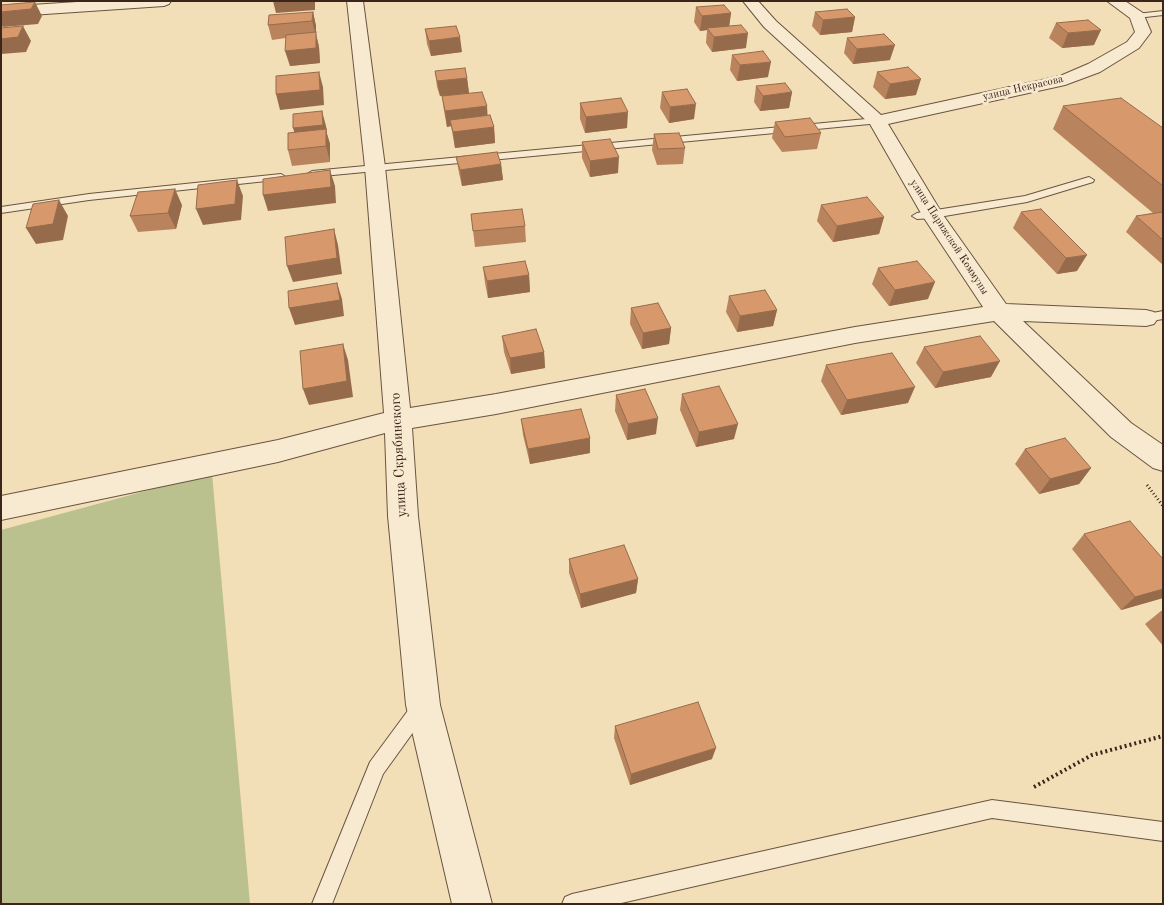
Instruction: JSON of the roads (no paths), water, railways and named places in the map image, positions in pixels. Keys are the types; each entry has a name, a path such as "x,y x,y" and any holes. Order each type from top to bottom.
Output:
{"street":[{"path":"1,12 164,1"},
{"name":"улица Скрябинского","path":"355,1 375,167 398,420 403,516 423,705 472,904"},
{"name":"улица Парижской Коммуны","path":"750,1 770,24 876,121 925,215 999,312 1120,430 1163,460"},
{"path":"1114,1 1137,16"},
{"name":"улица Некрасова","path":"876,121 1065,80 1094,68 1133,45 1143,32 1137,16"},
{"path":"1,508 278,450 398,420 496,404 845,337 999,312 1155,317"}],"lane":[{"path":"1137,16 1163,13"},
{"path":"1,210 89,198 375,167 876,121"},
{"path":"925,215 1027,199 1089,180"},
{"path":"322,904 376,768 423,705"},
{"path":"572,904 992,809 1163,832"}]}
